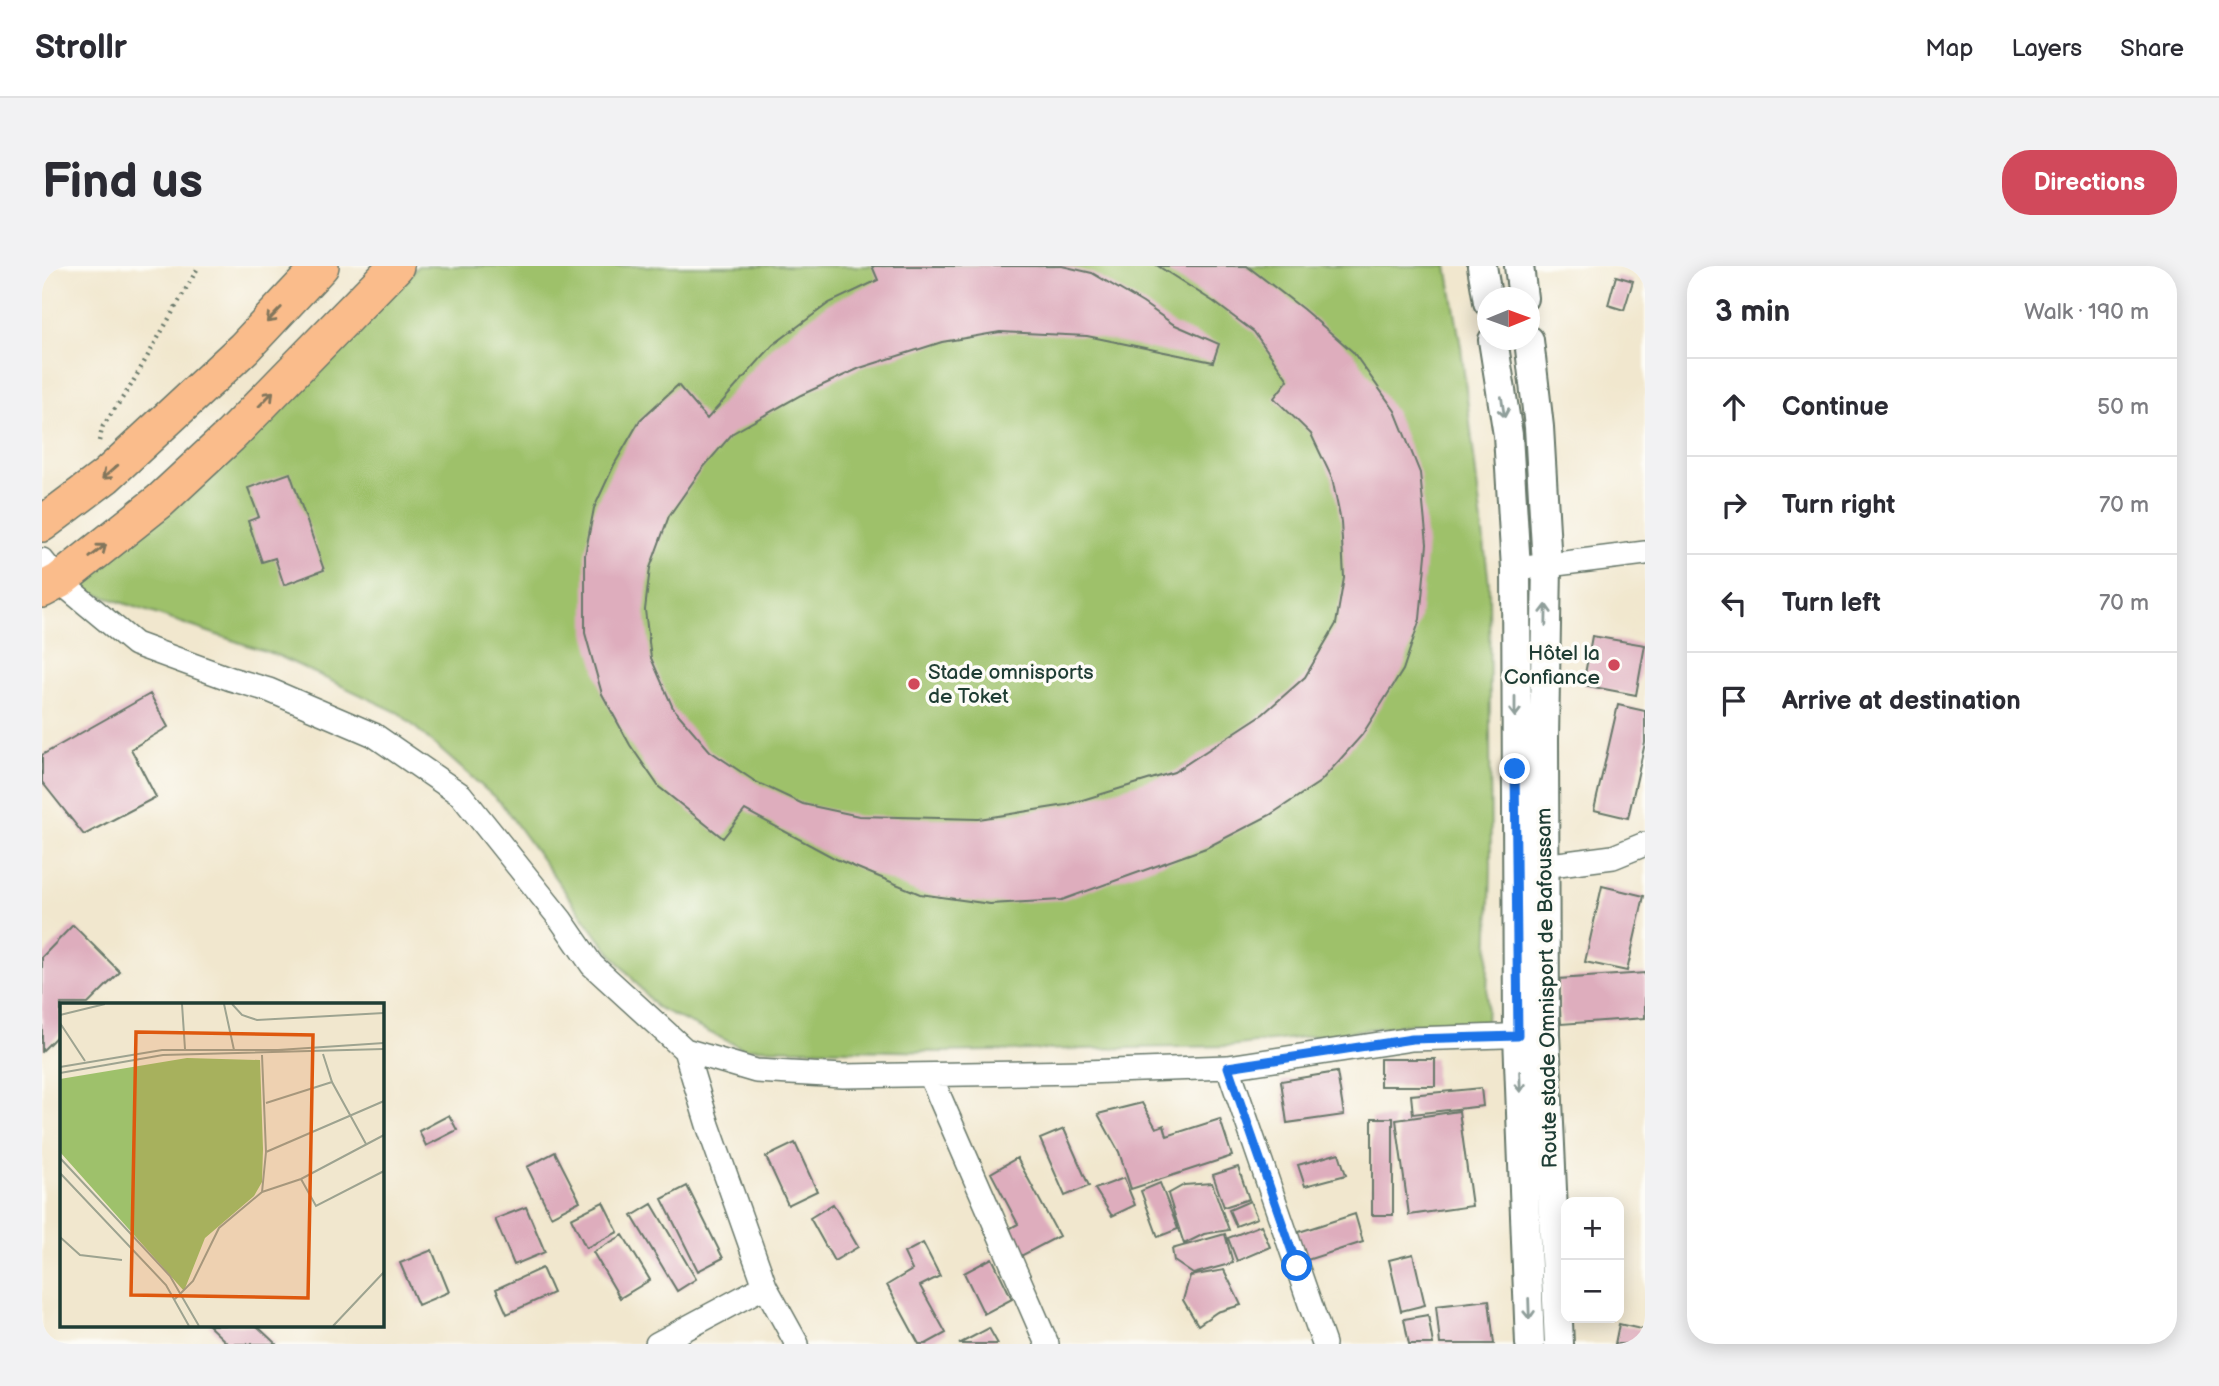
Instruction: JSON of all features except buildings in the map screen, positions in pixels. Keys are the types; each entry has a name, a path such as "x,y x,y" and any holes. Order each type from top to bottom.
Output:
{"main road":[{"path":"42,523 106,476 244,348 321,266"},
{"path":"48,577 160,501 396,266"}],"street":[{"path":"1482,266 1485,287"},
{"path":"1519,266 1522,287"},
{"name":"Route stade Omnisport de Bafoussam","path":"1494,350 1507,435 1516,569 1532,1035 1530,1344"},
{"name":"Route stade Omnisport de Bafoussam","path":"1529,350 1539,427 1547,565 1543,866 1532,1035 1559,1344"},
{"path":"1516,569 1645,553"},
{"path":"48,577 135,644 218,675 269,690 374,735 461,795 561,920 592,965 685,1050 756,1071 843,1076 930,1075 1228,1067 1412,1039 1532,1035"},
{"path":"1543,866 1614,857 1645,844"},
{"path":"685,1050 708,1125 765,1286 797,1344"},
{"path":"1228,1067 1324,1344"},
{"path":"930,1075 1047,1344"},
{"path":"657,1344 765,1286"}],"path":[{"path":"106,476 98,443 103,426 130,387 199,266"}],"green space":[{"name":"Stade omnisports de Toket","path":"418,266 1447,266 1461,347 1489,584 1491,869 1486,1029 1411,1024 1230,1046 943,1052 742,1048 656,1007 600,940 501,803 399,713 279,656 73,586 229,453 352,337"}],"place":[{"name":"Hôtel la Confiance","path":"1614,665"},
{"name":"Stade omnisports de Toket","path":"914,684"}],"route":[{"path":"1297,1266 1228,1067 1412,1039 1518,1036 1515,769"}]}
